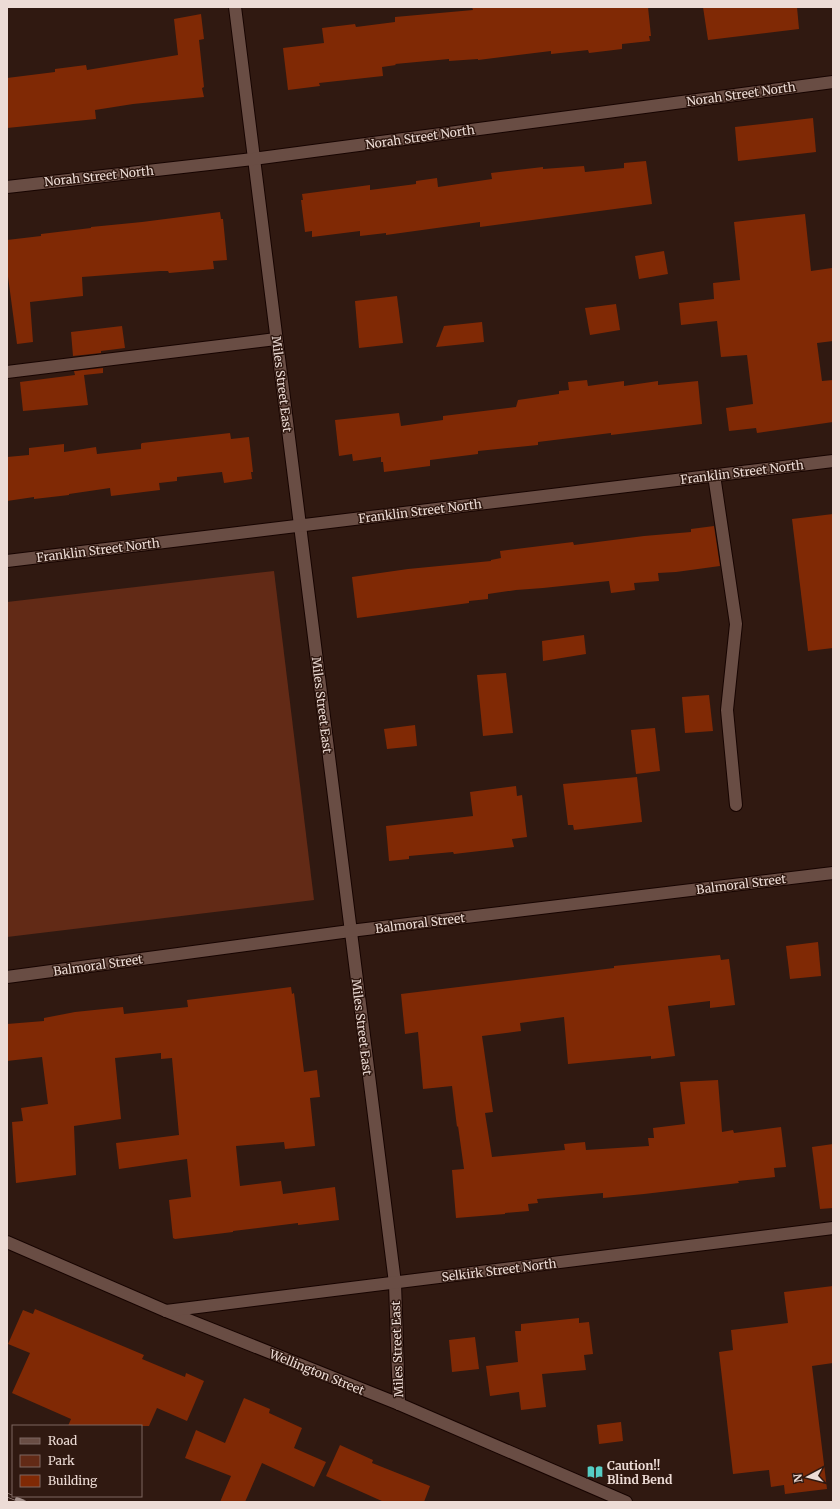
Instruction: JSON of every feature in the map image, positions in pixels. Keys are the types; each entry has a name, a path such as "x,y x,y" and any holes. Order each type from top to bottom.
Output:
{"street":[{"name":"Miles Street East","path":"235,7 395,1283 399,1404"},
{"name":"Norah Street North","path":"7,187 253,159 833,82"},
{"path":"7,372 276,339"},
{"name":"Franklin Street North","path":"7,561 714,475 833,462"},
{"path":"714,475 736,624 727,710 736,805"},
{"name":"Balmoral Street","path":"7,977 350,931 833,873"},
{"name":"Selkirk Street North","path":"166,1311 833,1228"},
{"name":"Wellington Street","path":"7,1242 166,1311 399,1404 626,1502"}],"green space":[{"path":"274,571 314,900 7,937 7,602"}],"building":[{"path":"472,7 648,7 651,36 649,36 650,41 622,44 622,49 589,53 588,50 551,54 551,51 478,60 449,61 449,59 395,64 396,65 382,67 383,76 319,83 320,86 288,90 283,48 324,43 322,28 355,24 356,27 395,22 395,17 473,10"},
{"path":"703,7 797,7 799,29 708,40"},
{"path":"201,14 204,39 199,40 204,87 202,88 204,97 133,104 95,110 96,119 7,128 7,78 55,72 55,69 86,65 87,70 178,55 174,19"},
{"path":"813,118 816,152 738,161 735,127"},
{"path":"646,161 652,204 480,227 480,222 386,235 386,233 360,236 360,231 312,237 312,231 305,232 301,200 303,200 302,194 370,185 370,190 416,184 416,181 437,178 438,187 492,179 491,173 543,167 543,169 584,166 585,172 624,168 624,163"},
{"path":"220,212 221,219 223,219 227,260 213,261 214,269 169,273 168,271 160,271 82,277 83,296 30,302 33,342 17,344 7,269 7,240 41,236 41,234 91,227"},
{"path":"805,214 811,271 832,268 833,341 817,343 822,381 833,380 833,422 757,433 756,428 729,431 726,408 753,404 747,355 721,357 717,321 681,325 679,303 714,299 713,283 740,280 734,222"},
{"path":"664,251 668,274 639,279 635,256"},
{"path":"397,296 403,343 359,348 355,301"},
{"path":"616,304 620,330 590,335 585,308"},
{"path":"482,322 484,342 436,347 444,326"},
{"path":"122,326 125,348 101,351 101,353 73,356 71,332"},
{"path":"103,368 103,373 84,375 88,405 23,411 20,382 75,375 74,371"},
{"path":"587,380 588,386 624,381 624,386 658,381 658,385 698,381 702,424 611,435 611,433 538,442 538,445 478,451 478,454 430,460 430,466 384,472 381,457 353,461 352,454 339,456 335,420 399,413 401,426 443,420 443,416 516,407 518,400 559,394 559,391 569,390 568,382"},
{"path":"230,433 231,439 249,437 253,472 251,472 252,479 224,483 222,472 177,477 177,481 159,483 160,490 111,496 110,488 69,495 34,499 34,497 7,501 7,457 29,455 29,448 64,444 64,452 96,447 97,454 141,449 142,443"},
{"path":"833,514 833,648 808,651 792,519"},
{"path":"714,526 720,566 658,573 659,581 634,583 635,590 611,593 609,581 516,590 488,594 488,599 469,601 469,603 357,618 352,577 408,569 491,561 501,558 500,551 573,542 574,545 644,536 691,532 691,529"},
{"path":"584,635 586,654 543,661 542,641"},
{"path":"506,673 513,733 483,736 477,675"},
{"path":"709,695 713,731 685,733 682,697"},
{"path":"415,725 417,746 387,749 384,729"},
{"path":"655,728 660,771 636,774 631,730"},
{"path":"637,777 642,822 574,830 573,825 568,825 563,784"},
{"path":"516,786 517,796 522,795 527,837 512,839 514,847 454,854 453,852 409,856 409,859 389,861 386,826 473,816 470,792"},
{"path":"818,942 821,976 790,979 786,946"},
{"path":"720,955 721,960 729,959 735,1005 710,1008 710,1001 668,1006 675,1056 651,1059 651,1056 568,1064 564,1017 520,1023 521,1031 482,1036 493,1112 485,1113 492,1157 565,1150 564,1144 585,1142 586,1150 649,1146 648,1138 654,1138 653,1128 685,1124 680,1082 718,1080 722,1132 733,1130 734,1133 781,1127 786,1167 774,1168 775,1177 738,1181 739,1183 603,1198 603,1193 537,1199 538,1203 528,1204 529,1211 456,1218 452,1170 464,1169 452,1086 423,1089 418,1032 405,1034 401,994 614,968 614,966"},
{"path":"291,987 292,994 294,993 304,1072 317,1070 320,1097 310,1098 315,1146 285,1149 284,1142 236,1146 240,1186 281,1181 283,1194 335,1187 339,1220 298,1225 298,1223 175,1239 173,1238 169,1200 191,1197 187,1159 119,1169 116,1143 179,1135 172,1058 161,1059 161,1053 115,1058 121,1119 74,1126 76,1175 16,1183 12,1122 23,1121 21,1108 48,1104 42,1057 7,1061 7,1024 44,1021 44,1018 75,1012 123,1007 124,1014 188,1007 187,1000"},
{"path":"833,1144 833,1208 820,1209 812,1147"},
{"path":"833,1286 833,1363 812,1366 827,1489 785,1494 784,1485 771,1487 769,1470 733,1474 719,1352 733,1350 731,1330 788,1323 784,1292"},
{"path":"35,1309 144,1355 142,1359 185,1377 186,1373 204,1381 187,1421 157,1408 149,1426 68,1425 71,1419 12,1393 30,1353 8,1344 23,1310 33,1314"},
{"path":"579,1318 579,1323 589,1322 593,1354 584,1355 586,1370 542,1374 546,1407 521,1410 519,1392 490,1396 486,1366 518,1362 515,1331 521,1331 521,1324"},
{"path":"475,1337 479,1369 452,1372 449,1340"},
{"path":"244,1398 270,1409 269,1413 302,1428 294,1448 326,1462 314,1487 262,1463 245,1502 220,1502 231,1476 185,1458 196,1430 225,1443"},
{"path":"621,1422 623,1441 599,1444 597,1425"},
{"path":"340,1445 373,1460 372,1463 430,1486 424,1502 384,1502 326,1476"}],"railway":[{"path":"7,1495 24,1502"}],"place":[{"name":"Caution!! Blind Bend","path":"595,1472"}]}
